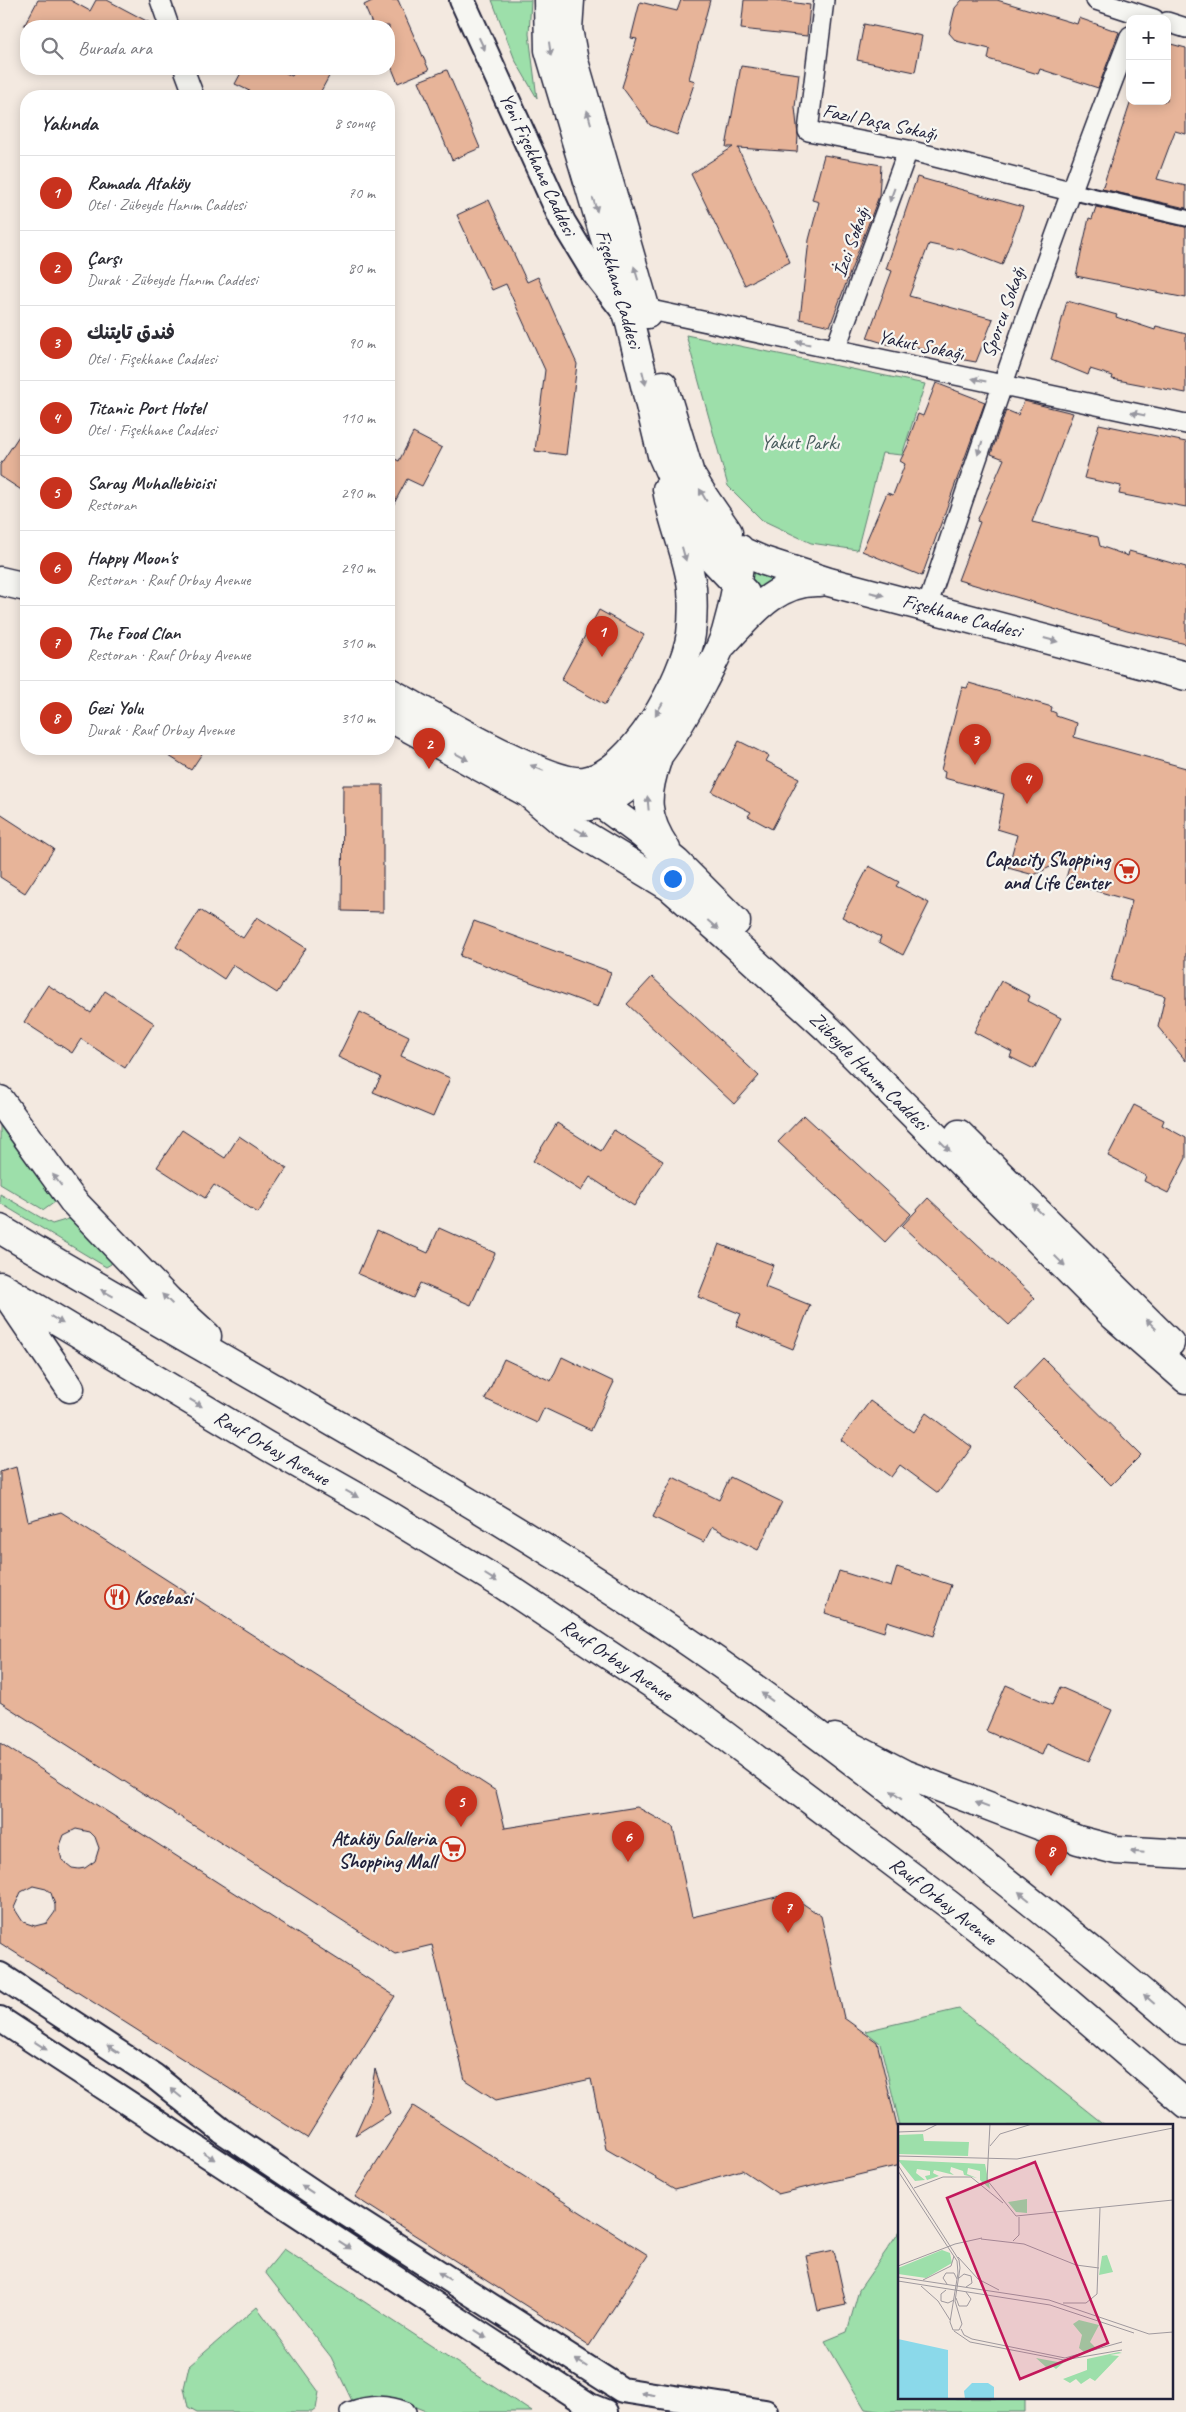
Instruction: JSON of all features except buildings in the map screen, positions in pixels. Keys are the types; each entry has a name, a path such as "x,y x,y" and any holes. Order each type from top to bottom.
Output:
{"main road":[{"name":"Fişekhane Caddesi","path":"548,0 549,50 666,396 690,474 740,549"},
{"name":"Fişekhane Caddesi","path":"570,0 568,28 574,61 638,314 662,455 685,507 720,542 740,549 764,561 830,582 1186,676"},
{"path":"395,695 494,748 538,769 563,778 584,781 611,769 641,738 681,668 691,634 692,587 669,502 662,455"},
{"path":"685,507 710,556 736,585 759,606"},
{"name":"Zübeyde Hanım Caddesi","path":"395,720 528,793 567,806 580,807 600,803 629,786 658,756 688,710 721,646 736,585 740,549"},
{"path":"0,581 20,586"},
{"path":"721,646 772,595 792,584 807,581 830,582"},
{"path":"658,756 647,796 649,811 652,826 676,862"},
{"path":"584,781 600,803 676,862"},
{"name":"Zübeyde Hanım Caddesi","path":"528,793 561,821 670,888 726,936 828,1029 1114,1316 1183,1367"},
{"name":"Zübeyde Hanım Caddesi","path":"676,862 716,903 1039,1211 1183,1367"},
{"path":"0,1100 73,1201 168,1300 241,1368"},
{"path":"0,1229 97,1287 385,1450 592,1578 696,1646 793,1715 1097,1954 1186,2032"},
{"path":"1,1286 70,1388"},
{"name":"Rauf Orbay Avenue","path":"1,1286 267,1446 387,1514 506,1586 687,1707 948,1904 1034,1973 1186,2104"},
{"path":"793,1715 904,1774 1038,1826 1116,1850 1186,1854"}],"street":[{"path":"160,0 167,20"},
{"name":"Yeni Fişekhane Caddesi","path":"462,0 563,222 594,274 638,314"},
{"name":"Fazıl Paşa Sokağı","path":"824,0 808,131 908,150 1070,191"},
{"path":"1096,0 1137,15"},
{"path":"1171,23 1186,28"},
{"name":"Sporcu Sokağı","path":"927,607 1001,385 1070,191 1126,46"},
{"path":"186,75 192,90"},
{"name":"İzci Sokağı","path":"835,350 908,150"},
{"path":"1070,191 1186,218"},
{"name":"Yakut Sokağı","path":"638,314 835,350 1186,424"},
{"path":"0,1975 154,2076 221,2130 322,2198 622,2390 765,2412"},
{"path":"0,2019 590,2406 605,2412"},
{"path":"350,2412 365,2406 392,2406 406,2412"}],"green space":[{"path":"492,0 531,0 529,34 537,98 515,60"},
{"name":"Yakut Parkı","path":"686,335 925,384 902,455 882,453 857,550 811,543 762,520 728,486"},
{"path":"749,565 785,580 758,596 747,583"},
{"path":"0,1118 55,1202 44,1210 0,1184"},
{"path":"0,1194 52,1224 72,1218 112,1259 111,1264 106,1267 0,1203"},
{"path":"959,2009 1103,2124 900,2124 880,2043 865,2031"},
{"path":"898,2234 898,2400 1025,2400 1025,2412 884,2412 865,2409 825,2341 847,2332 859,2290"},
{"path":"284,2249 532,2412 428,2412 398,2400 353,2403 331,2357 265,2272"},
{"path":"257,2307 319,2392 316,2409 312,2412 197,2412 188,2407 184,2388 189,2366"}],"place":[{"name":"Ramada Ataköy","path":"602,657"},
{"name":"فندق تايتنك","path":"975,765"},
{"name":"Çarşı","path":"429,769"},
{"name":"Titanic Port Hotel","path":"1027,804"},
{"name":"Capacity Shopping and Life Center","path":"1127,871"},
{"name":"Kosebasi","path":"117,1597"},
{"name":"Saray Muhallebicisi","path":"461,1827"},
{"name":"Ataköy Galleria Shopping Mall","path":"453,1849"},
{"name":"Happy Moon's","path":"628,1862"},
{"name":"Gezi Yolu","path":"1051,1876"},
{"name":"The Food Clan","path":"788,1933"}]}
